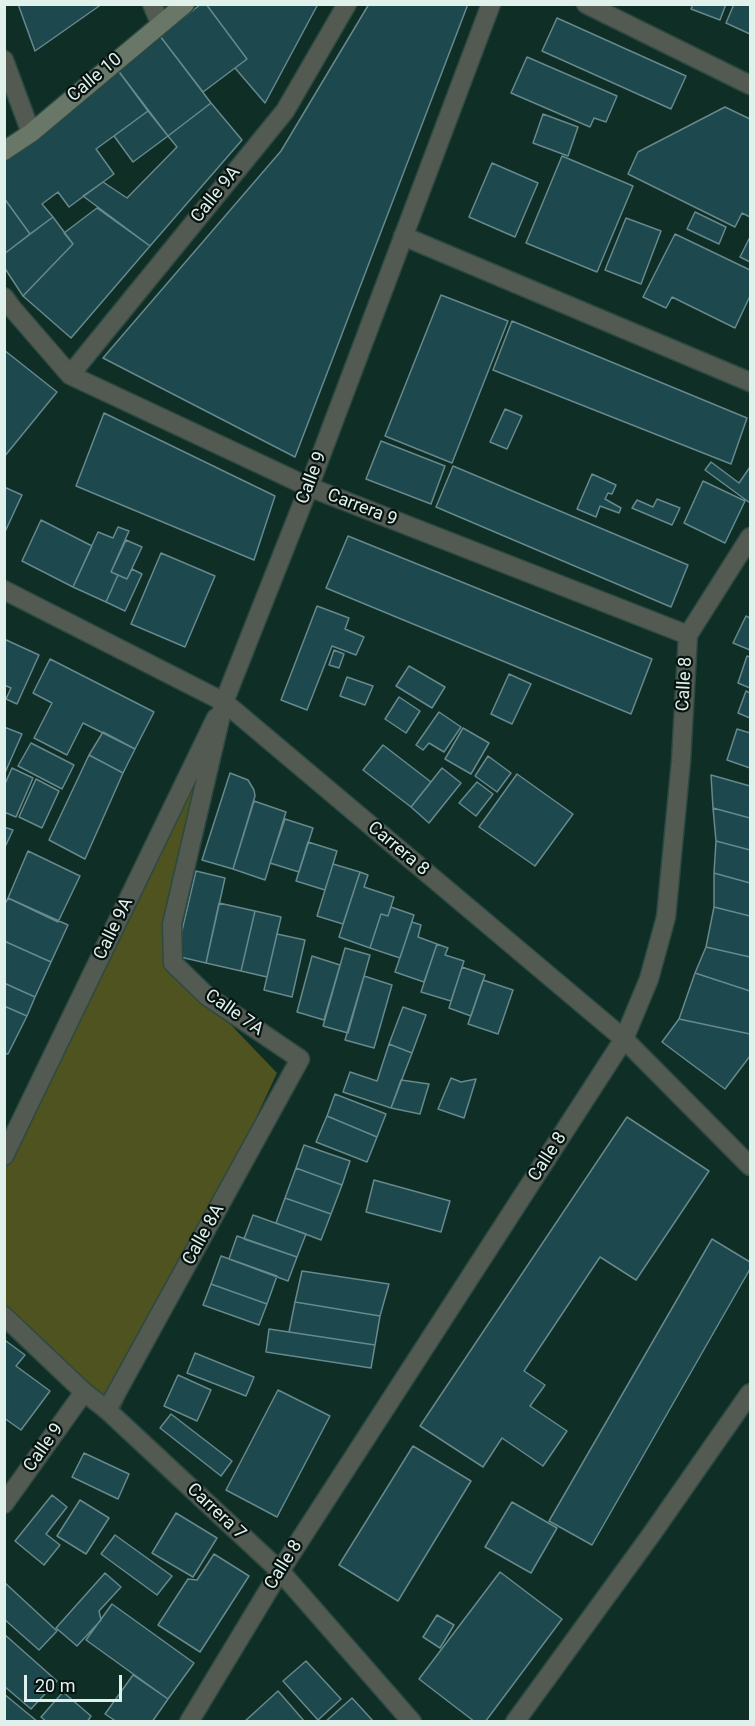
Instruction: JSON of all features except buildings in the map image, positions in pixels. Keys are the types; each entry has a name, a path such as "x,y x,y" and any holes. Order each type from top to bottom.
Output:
{"main road":[{"name":"Calle 10","path":"4,151 31,133 185,4"}],"street":[{"path":"152,4 160,23"},
{"name":"Calle 9A","path":"70,375 285,111 347,4"},
{"name":"Calle 9","path":"173,963 171,924 224,702 309,487 492,4"},
{"path":"586,4 750,86"},
{"path":"4,60 31,133"},
{"path":"403,236 750,382"},
{"name":"Carrera 9","path":"4,297 70,375 309,487 688,635"},
{"name":"Calle 8","path":"189,1722 280,1571 624,1039 649,980 666,917 681,761 688,635 750,537"},
{"name":"Carrera 8","path":"4,590 224,702 624,1039 750,1166"},
{"name":"Calle 9A","path":"4,1156 224,702"},
{"name":"Calle 7A","path":"173,963 207,996 300,1059"},
{"name":"Calle 8A","path":"107,1410 300,1059"},
{"name":"Carrera 7","path":"4,1316 280,1571 412,1722"},
{"name":"Calle 9","path":"4,1504 84,1392"},
{"path":"514,1722 651,1535 750,1393"}],"green space":[{"path":"224,702 167,965 190,982 277,1073 116,1418 5,1316 4,1156"}]}
